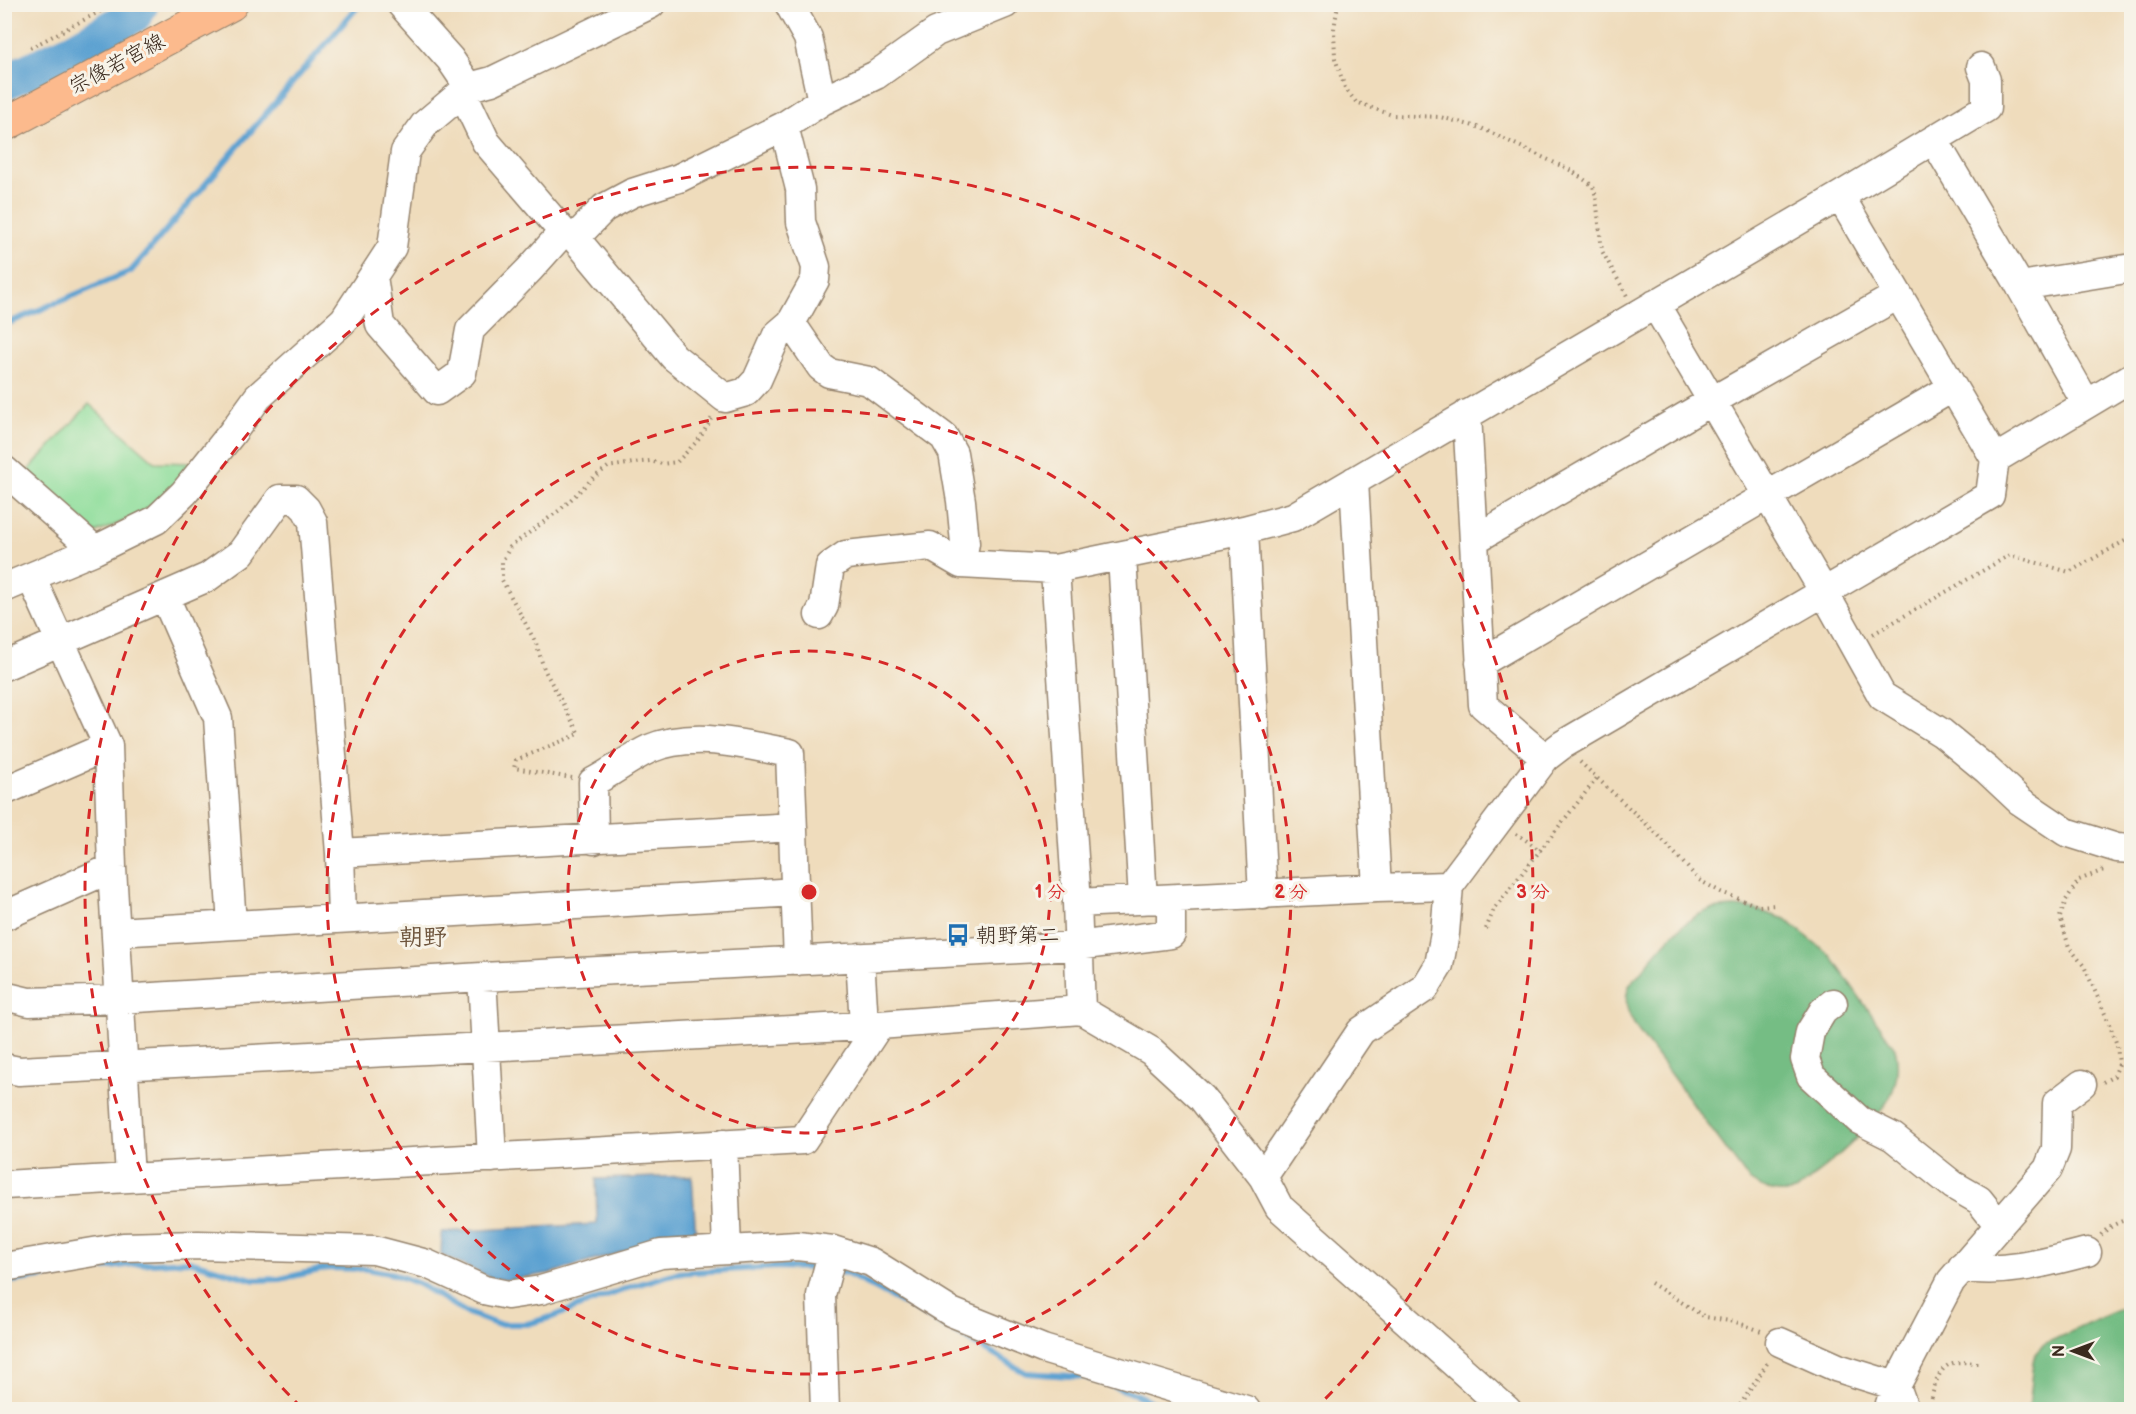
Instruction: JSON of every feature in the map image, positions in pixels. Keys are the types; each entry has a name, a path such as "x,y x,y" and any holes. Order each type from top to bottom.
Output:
{"main road":[{"name":"宗像若宮線","path":"4,125 231,4"}],"street":[{"path":"401,4 450,59 469,87 467,102 486,142 674,357 725,398 746,392 757,380 777,335 791,323 815,280 816,267 801,222 800,189 784,126"},
{"path":"4,588 95,550 156,520 184,493 258,397 344,320 392,247 405,152 425,124 469,87 492,81 651,4"},
{"path":"789,4 808,38 822,100"},
{"path":"373,276 380,325 436,391 462,373 470,330 530,269 604,208 632,193 679,178 784,126 822,100 876,75 936,32 1005,4"},
{"path":"819,615 824,606 831,566 846,555 930,546 961,564 1055,569 1244,530 1293,517 1986,108 1986,80 1981,67"},
{"path":"1934,140 2086,403"},
{"path":"1263,1177 1361,1031 1425,988 1439,965 1445,933 1449,886 1554,752 1990,495 1995,459 1840,196"},
{"path":"2020,286 2132,268"},
{"path":"1474,540 1898,296"},
{"path":"1646,310 1712,401 1882,696 1942,733 2020,801 2066,832 2117,848 2132,849"},
{"path":"791,323 821,367 829,373 869,381 944,437 953,453 961,501 965,543 961,564"},
{"path":"1995,459 2132,377"},
{"path":"1480,663 1952,388"},
{"path":"1467,414 1483,705 1554,752"},
{"path":"4,470 95,550"},
{"path":"1354,481 1377,888"},
{"path":"4,666 208,577 241,554 280,499 296,499 306,509 313,522 340,853 342,918"},
{"path":"1244,530 1263,895"},
{"path":"1122,556 1143,899"},
{"path":"1055,569 1077,903 1081,1010"},
{"path":"31,577 108,746 112,868 130,1177"},
{"path":"165,597 218,718 232,924"},
{"path":"594,840 593,782 650,749 678,741 720,740 790,753 798,961"},
{"path":"4,791 108,746"},
{"path":"340,853 793,827"},
{"path":"4,916 112,868"},
{"path":"1077,903 1449,886"},
{"path":"116,932 796,892"},
{"path":"4,996 29,1002 120,999 482,977 1077,946 1171,934 1171,899"},
{"path":"4,1185 803,1140 872,1025 860,957"},
{"path":"482,977 492,1158"},
{"path":"1833,1003 1823,1011 1810,1032 1805,1059 1811,1076 1859,1120 1893,1137 1953,1185 1979,1200 1999,1225"},
{"path":"4,1068 19,1071 124,1067 872,1025 1081,1010 1151,1051 1202,1098 1263,1177 1279,1207 1507,1410"},
{"path":"1780,1342 1838,1368 1896,1402 1951,1281 2048,1169 2056,1149 2057,1103 2082,1084"},
{"path":"723,1144 728,1250"},
{"path":"4,1267 123,1247 198,1245 374,1250 427,1264 484,1290 508,1295 541,1290 661,1254 797,1246 833,1250 871,1262 951,1312 1044,1349 1246,1410"},
{"path":"825,1410 821,1295 833,1250"},
{"path":"1962,1267 1979,1270 2041,1264 2087,1252"}],"path":[{"path":"30,48 114,4"},
{"path":"1338,4 1334,28 1335,58 1345,88 1356,102 1392,115 1440,117 1481,128 1572,171 1593,186 1602,251 1646,310"},
{"path":"593,782 514,768 516,760 579,734 544,669 536,643 502,580 502,562 510,547 561,508 608,467 650,461 662,464 677,462 700,438 725,398"},
{"path":"1854,645 2010,555 2069,572 2132,537"},
{"path":"1554,752 1597,778 1658,836 1699,880 1721,892 1758,906 1776,905"},
{"path":"1486,929 1494,909 1597,778"},
{"path":"2082,1084 2100,1084 2114,1076 2119,1064 2109,1023 2084,966 2069,947 2060,917 2066,900 2079,880 2106,868"},
{"path":"2087,1252 2106,1229 2126,1220 2132,1220"},
{"path":"1651,1282 1705,1317 1736,1322 1757,1329 1780,1342 1737,1410"},
{"path":"1930,1410 1932,1393 1942,1369 1953,1362 1978,1363"}],"green space":[{"path":"89,404 155,462 195,463 171,491 137,516 96,533 28,471"},
{"path":"1735,907 1754,909 1785,919 1830,955 1895,1048 1897,1070 1895,1085 1885,1105 1855,1140 1796,1191 1771,1191 1749,1180 1637,1029 1627,1008 1626,998 1629,986 1675,933 1696,916 1707,911"},
{"path":"2131,1304 2131,1409 2028,1409 2033,1362 2035,1354 2044,1344"}],"water":[{"path":"692,1176 696,1238 659,1241 552,1273 508,1280 494,1279 441,1255 442,1232 597,1224 596,1179"}],"waterway":[{"path":"4,82 72,51 134,15 141,4"},
{"path":"4,325 131,271 360,4"},
{"path":"4,1282 133,1264 189,1261 255,1280 280,1279 328,1268 367,1269 394,1274 419,1284 465,1312 496,1324 527,1324 676,1273 777,1267 821,1268"},
{"path":"834,1271 848,1274 916,1310 1026,1373 1085,1377 1130,1392 1170,1410"}],"place":[{"name":"朝野第二","path":"958,935"}],"district":[{"name":"朝野","path":"423,937"}]}
